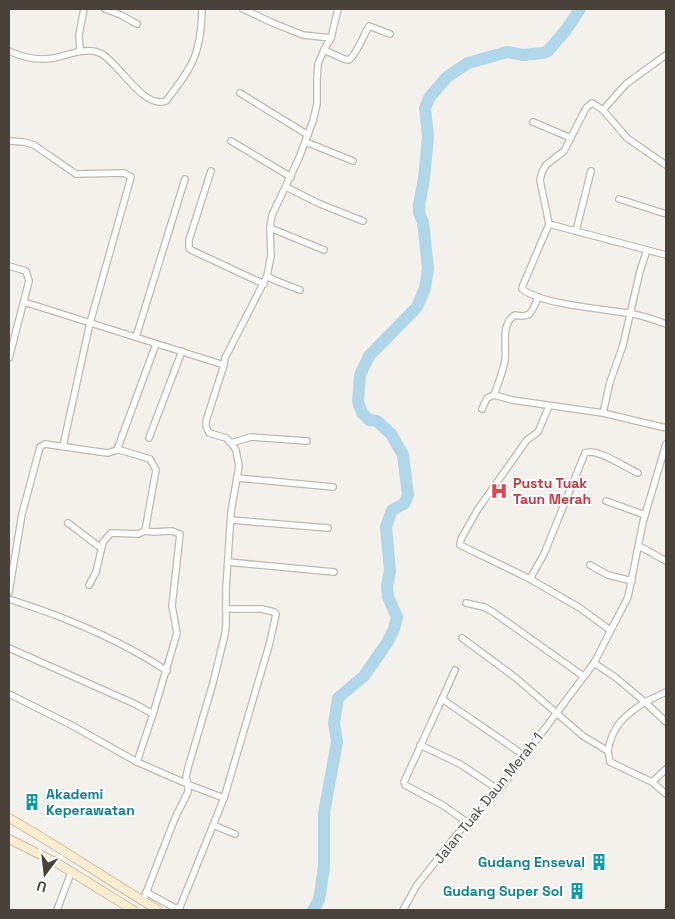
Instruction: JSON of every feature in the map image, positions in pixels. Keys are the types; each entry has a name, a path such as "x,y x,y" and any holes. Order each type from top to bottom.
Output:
{"main road":[{"path":"9,818 76,857 158,910"},
{"path":"9,839 57,863 133,910"}],"street":[{"path":"80,51 79,35 85,9"},
{"path":"105,9 117,11 137,24"},
{"path":"9,51 20,56 41,59 54,58 80,51 98,52 142,92 157,103 161,103 166,101 171,95 193,62 200,38 202,9"},
{"path":"243,9 273,24 303,35 331,38"},
{"path":"143,901 175,818 188,792 186,777 188,768 202,725 226,625 231,520 238,457 231,443 226,438 209,433 206,426 225,358 267,276 271,256 270,228 272,215 306,142 316,111 317,72 324,50 331,38 338,9"},
{"path":"324,50 350,60 370,26 390,34"},
{"path":"603,110 626,84 666,55"},
{"path":"240,93 308,135"},
{"path":"666,165 627,138 603,110 594,103 588,104 564,151 546,166 542,172 540,180 549,224 522,289 538,297 585,307 630,313 666,324"},
{"path":"533,122 571,138"},
{"path":"9,141 34,145 76,174 124,173 131,177 90,323 62,446"},
{"path":"232,141 291,177"},
{"path":"306,142 353,161"},
{"path":"210,171 189,240 189,248 264,284"},
{"path":"576,231 591,171"},
{"path":"136,337 185,179"},
{"path":"286,187 320,204 363,221"},
{"path":"619,199 666,214"},
{"path":"549,224 666,255"},
{"path":"270,228 324,250"},
{"path":"603,413 610,382 623,345 640,271 647,250"},
{"path":"9,266 28,273 29,281 9,358"},
{"path":"267,276 300,290"},
{"path":"494,395 505,358 504,338 510,318 515,314 528,315 538,297"},
{"path":"24,302 224,365"},
{"path":"117,450 156,344"},
{"path":"150,438 182,351"},
{"path":"482,409 487,398 494,395 549,406 603,413 666,428"},
{"path":"549,406 540,429 527,440 483,502 461,539 460,544 463,548 530,580 580,608 610,630"},
{"path":"231,443 251,437 307,441"},
{"path":"9,592 22,514 40,446 45,444 108,453 120,450 150,459 156,470 145,531"},
{"name":"Jalan Tuak Daun Merah 1","path":"403,910 417,885 462,828 499,790 594,663 624,606 632,581 645,515 666,444"},
{"path":"530,580 544,554 585,453 593,451 604,455 638,473"},
{"path":"237,478 333,487"},
{"path":"606,501 645,515"},
{"path":"231,520 328,528"},
{"path":"68,523 101,548"},
{"path":"89,585 96,572 101,548 106,537 111,533 138,534 145,531 172,531 180,534 172,606 178,633 137,762"},
{"path":"639,546 666,561"},
{"path":"228,562 334,572"},
{"path":"590,565 608,575 632,581"},
{"path":"9,599 89,630 166,670"},
{"path":"466,603 484,607 494,612 583,676"},
{"path":"146,892 175,908 180,907 224,798 270,642 276,614 274,612 262,609 226,609"},
{"path":"462,638 516,678 583,736 608,751"},
{"path":"9,648 135,704 153,714"},
{"path":"594,663 615,677 666,722"},
{"path":"455,670 420,745 404,785 444,806 468,823"},
{"path":"666,692 645,702 622,720 612,732 608,751 610,762 652,782 666,794"},
{"path":"9,694 73,726 137,762 224,798"},
{"path":"442,699 525,756"},
{"path":"420,745 460,764 499,790"},
{"path":"652,782 666,769"},
{"path":"213,825 235,834"},
{"path":"57,910 71,872"}],"waterway":[{"path":"313,910 319,900 324,867 324,813 337,742 334,723 338,698 364,676 387,643 394,629 397,617 388,597 387,586 390,571 386,527 392,510 404,504 408,495 403,455 391,434 377,421 369,420 362,413 358,402 360,375 369,356 417,307 425,288 428,268 423,222 419,213 428,137 425,108 429,98 447,77 468,63 507,52 523,55 548,51 566,30 580,9"}],"place":[{"name":"Pustu Tuak Taun Merah","path":"499,491"},
{"name":"Akademi Keperawatan","path":"32,802"},
{"name":"Gudang Enseval","path":"599,862"},
{"name":"Gudang Super Sol","path":"577,891"}]}
